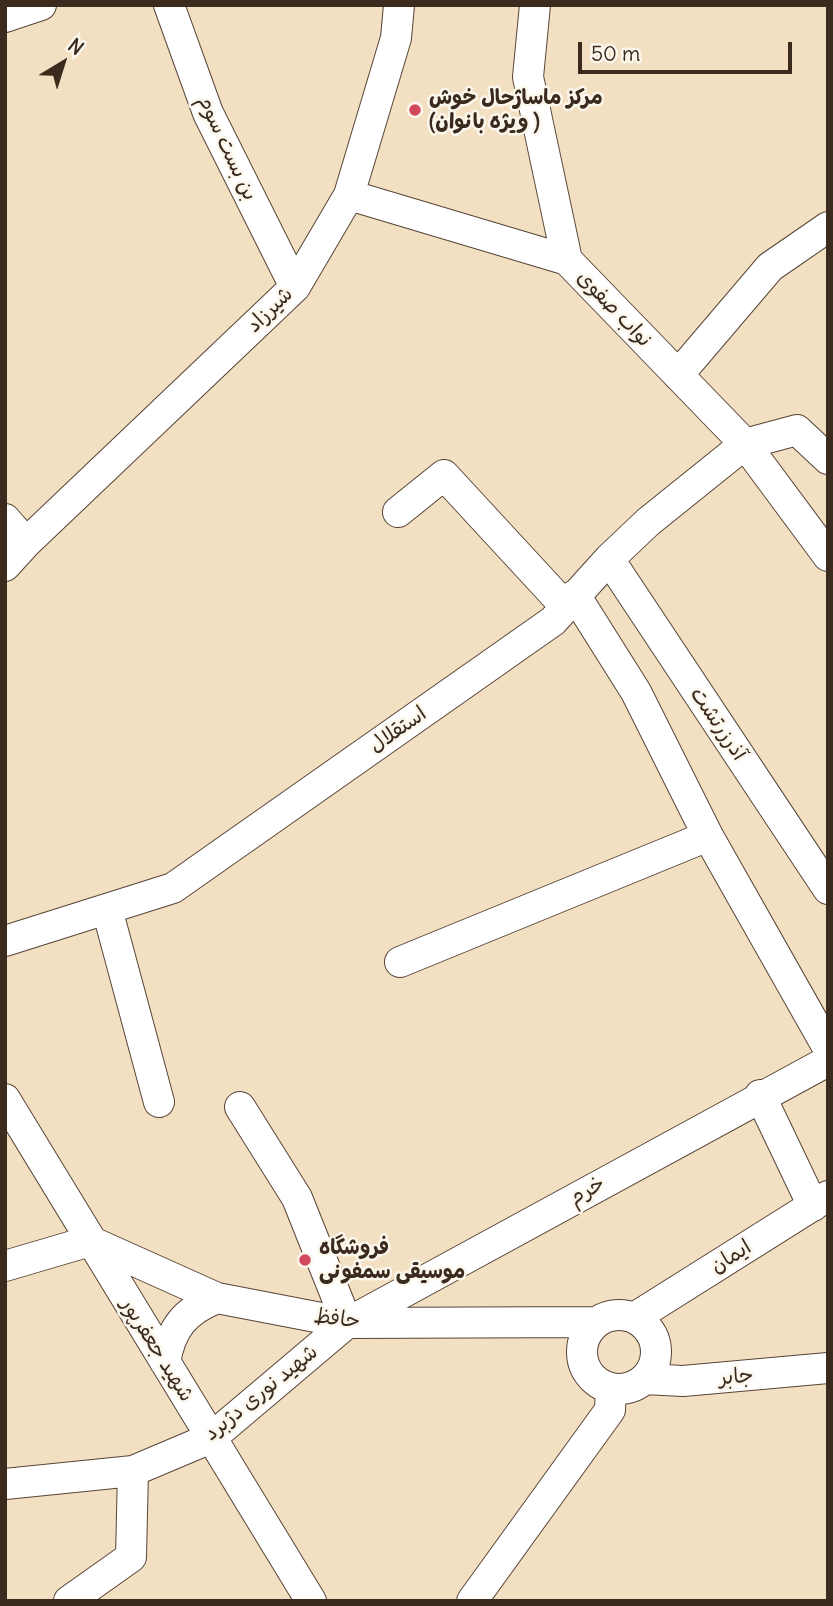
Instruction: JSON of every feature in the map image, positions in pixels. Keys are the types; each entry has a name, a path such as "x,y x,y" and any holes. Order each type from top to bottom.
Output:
{"street":[{"path":"5,17 41,5"},
{"name":"بن بست سوم","path":"169,5 208,113 295,287"},
{"name":"شیرزاد","path":"5,566 295,287 349,195 396,38 398,5"},
{"name":"نواب صفوی","path":"535,5 528,77 567,260 745,444 828,556"},
{"path":"349,195 567,260"},
{"path":"678,375 770,267 828,227"},
{"path":"745,444 797,430 828,459"},
{"name":"استقلال","path":"5,941 173,888 553,621 609,559 648,523 745,444"},
{"path":"398,512 444,475 570,601 636,692 708,836 828,1048"},
{"path":"5,519 26,543"},
{"name":"آذرزرتشت","path":"609,559 828,889"},
{"path":"400,962 708,836"},
{"path":"107,909 159,1102"},
{"name":"خرم","path":"347,1323 760,1095 828,1061"},
{"path":"760,1095 820,1201"},
{"name":"شهید جعفرپور","path":"5,1099 312,1601"},
{"path":"240,1107 297,1198 347,1323"},
{"name":"ایمان","path":"634,1318 820,1201"},
{"path":"5,1266 90,1241"},
{"name":"حافظ","path":"90,1241 216,1298 347,1323 597,1322"},
{"path":"165,1362 170,1337 179,1321 199,1305 216,1298"},
{"path":"621,1315 634,1318 644,1325 656,1346 656,1359 645,1379 635,1386 611,1389 591,1377 582,1355 583,1342 597,1322 621,1315"},
{"name":"شهید نوری دژبرد","path":"5,1484 133,1471 211,1438 347,1323"},
{"name":"جابر","path":"645,1379 683,1381 828,1368"},
{"path":"472,1601 610,1410 611,1389"},
{"path":"69,1601 131,1557 133,1471"}],"place":[{"name":"مرکز ماساژحال خوش (ویژه بانوان )","path":"415,110"},
{"name":"فروشگاه موسیقی سمفونی","path":"305,1260"}]}
